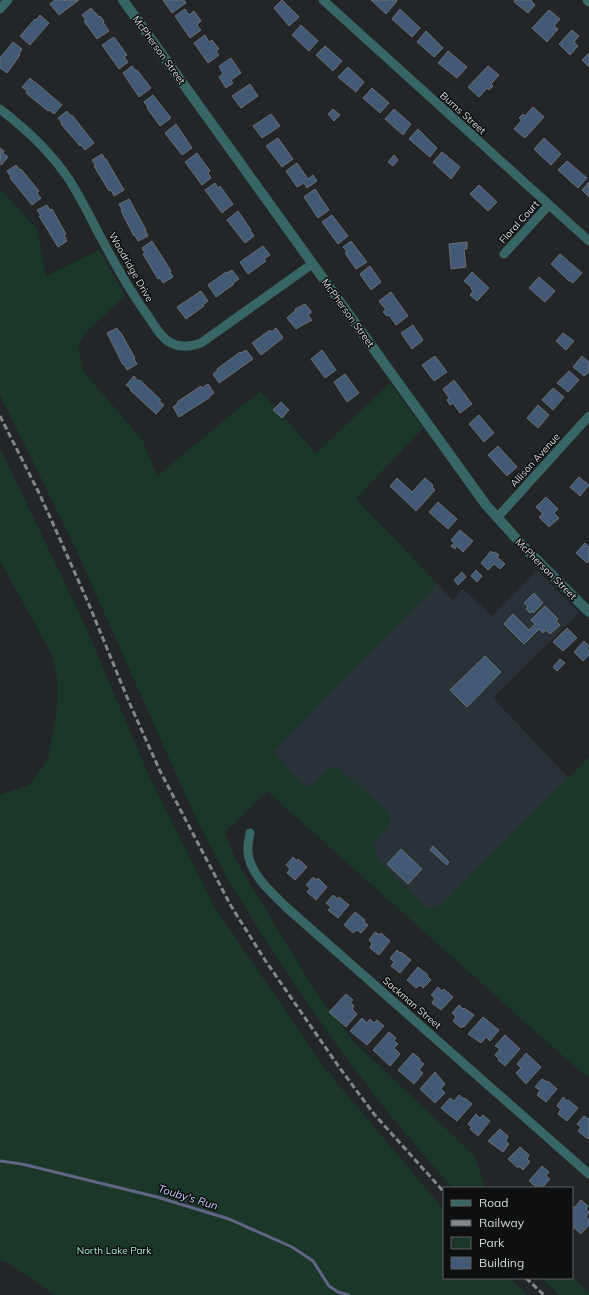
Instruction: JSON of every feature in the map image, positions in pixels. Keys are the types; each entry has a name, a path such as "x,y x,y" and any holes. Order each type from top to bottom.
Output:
{"street":[{"path":"0,9 8,0"},
{"name":"McPherson Street","path":"123,0 477,492 497,518 524,547 589,612"},
{"name":"Burns Street","path":"323,0 589,241"},
{"name":"Woodridge Drive","path":"0,109 40,143 68,178 81,198 131,292 161,335 170,343 182,347 201,344 312,264"},
{"name":"Floral Court","path":"504,254 549,205"},
{"name":"Allison Avenue","path":"497,518 589,416"},
{"name":"Sackman Street","path":"250,833 247,850 248,857 257,874 268,889 298,918 589,1174"}],"shaded area":[{"path":"537,570 579,613 493,698 569,778 440,908 425,908 377,859 374,843 390,822 330,768 311,787 301,785 273,751 437,583 453,600 463,589 492,616"}],"green space":[{"path":"0,189 37,229 46,276 99,250 125,296 85,333 78,347 84,372 143,441 157,476 260,391 316,453 390,383 423,428 356,499 437,583 273,751 301,785 311,787 330,768 337,767 389,813 390,822 374,843 377,859 425,908 440,907 589,757 589,1078 267,791 225,832 235,859 317,994 354,1042 474,1155 486,1187 451,1187 389,1114 341,1051 285,970 229,882 193,812 75,547 0,395"},
{"name":"North Lake Park","path":"0,448 85,625 149,776 214,906 323,1066 443,1209 443,1279 511,1279 527,1295 55,1295 4,1261 0,1261 0,795 29,785 48,760 57,707 57,677 51,653 0,561"},
{"path":"573,1277 589,1293 589,1295 559,1295 542,1279 573,1279"}],"building":[{"path":"55,0 79,0 59,15 50,4"},
{"path":"163,0 184,0 186,3 172,13"},
{"path":"282,0 299,17 289,26 274,8"},
{"path":"371,0 396,0 397,1 386,14"},
{"path":"515,0 532,0 531,1 535,5 528,13 514,2"},
{"path":"91,8 104,21 103,22 109,31 97,39 84,21 86,20 82,15"},
{"path":"185,9 189,15 194,11 201,21 197,25 201,30 190,38 175,16"},
{"path":"400,9 420,28 412,37 392,19"},
{"path":"549,10 560,19 554,26 558,29 547,42 532,28"},
{"path":"40,15 49,23 30,45 20,36"},
{"path":"301,25 318,41 309,51 292,35"},
{"path":"572,30 579,36 574,42 578,46 570,55 559,44"},
{"path":"426,31 443,48 434,57 417,42"},
{"path":"205,35 209,42 212,40 219,49 216,51 219,55 208,63 194,43"},
{"path":"114,37 127,55 124,57 128,62 119,69 102,45"},
{"path":"13,42 22,49 19,54 20,55 7,73 0,68 0,58"},
{"path":"325,46 342,61 333,71 316,55"},
{"path":"448,51 467,67 457,78 438,63"},
{"path":"589,53 589,67 582,60"},
{"path":"231,58 241,73 231,80 233,83 226,88 219,77 223,74 219,66"},
{"path":"132,66 151,88 139,97 123,73"},
{"path":"488,66 499,75 491,84 493,86 489,90 487,88 479,97 468,87"},
{"path":"348,67 364,82 356,92 338,77"},
{"path":"30,78 62,105 54,114 26,93 27,91 22,87"},
{"path":"250,84 258,96 241,108 232,96"},
{"path":"372,88 389,103 380,113 363,98"},
{"path":"153,95 171,118 160,126 144,102"},
{"path":"533,107 544,117 525,138 514,129 522,120 519,118 523,114 525,116"},
{"path":"333,109 340,115 334,121 328,114"},
{"path":"394,109 411,124 403,135 385,119"},
{"path":"67,111 71,116 72,115 94,143 85,150 61,124 62,123 58,118"},
{"path":"271,114 280,126 262,138 253,126"},
{"path":"176,124 192,148 182,155 165,133"},
{"path":"418,129 437,148 430,157 409,139"},
{"path":"278,138 293,159 282,167 266,146"},
{"path":"544,138 561,154 551,165 534,149"},
{"path":"0,148 8,157 1,165"},
{"path":"442,152 460,167 451,179 433,162"},
{"path":"197,153 210,171 208,173 211,178 202,185 185,162"},
{"path":"102,154 124,190 114,196 111,190 109,191 92,160"},
{"path":"394,155 398,160 393,166 388,162"},
{"path":"567,161 587,178 578,188 558,170"},
{"path":"297,163 308,179 313,175 317,181 307,188 304,183 297,187 286,171"},
{"path":"16,165 39,191 37,193 41,198 32,205 10,178 11,177 7,171"},
{"path":"589,182 589,197 582,190"},
{"path":"215,183 218,188 220,186 233,204 222,213 205,190"},
{"path":"479,185 497,202 488,211 470,194"},
{"path":"315,189 329,210 318,218 304,197"},
{"path":"129,199 148,236 138,241 121,211 122,210 119,204"},
{"path":"47,205 50,210 52,209 66,234 64,235 67,241 58,247 39,216 41,216 37,210"},
{"path":"238,211 254,236 245,243 227,220"},
{"path":"332,215 348,236 338,244 322,222"},
{"path":"152,241 171,271 170,272 173,277 163,283 160,278 158,279 143,254 145,253 142,248"},
{"path":"351,241 367,262 356,269 345,253 347,252 343,247"},
{"path":"467,242 467,249 464,249 466,267 451,269 449,244"},
{"path":"263,246 270,255 264,259 266,261 248,274 240,262"},
{"path":"560,254 582,273 573,283 551,264"},
{"path":"370,266 381,282 371,290 360,274"},
{"path":"232,270 239,279 216,297 208,285 226,272 227,273"},
{"path":"472,272 489,288 477,301 470,295 473,291 471,289 472,288 464,281"},
{"path":"539,277 555,291 545,302 529,288"},
{"path":"201,291 208,301 203,305 204,306 186,319 177,307"},
{"path":"391,292 408,316 396,325 389,315 387,316 383,312 386,310 379,301"},
{"path":"305,304 311,311 308,315 312,320 296,329 287,318 296,310 295,309"},
{"path":"413,325 423,340 412,349 401,333"},
{"path":"117,328 137,364 127,370 107,333"},
{"path":"276,328 283,338 261,355 252,343 270,330 271,332"},
{"path":"563,333 574,341 566,350 556,341"},
{"path":"246,350 253,359 219,383 213,374 218,370 217,369 240,352 241,353"},
{"path":"322,350 336,370 325,378 311,359"},
{"path":"435,356 447,372 434,381 422,365"},
{"path":"582,356 589,362 589,372 584,376 573,367"},
{"path":"569,371 579,380 568,392 557,383"},
{"path":"345,374 359,393 347,402 334,382"},
{"path":"134,376 161,400 159,401 164,405 156,414 126,385"},
{"path":"454,380 472,404 460,413 453,403 450,405 447,400 449,398 443,389"},
{"path":"208,384 214,393 209,398 179,417 173,407 178,403 177,402 201,386 202,388"},
{"path":"553,388 564,397 553,410 542,400"},
{"path":"281,402 289,410 282,418 273,410"},
{"path":"538,405 549,415 538,428 527,418"},
{"path":"479,415 494,433 484,442 469,424"},
{"path":"498,446 517,467 507,476 488,455"},
{"path":"579,477 589,485 580,496 570,487"},
{"path":"397,478 412,492 425,478 433,485 432,487 435,490 416,511 390,486"},
{"path":"546,497 558,509 554,513 559,518 549,527 539,517 543,514 536,507"},
{"path":"438,502 457,519 448,529 429,512"},
{"path":"460,530 473,541 463,552 457,546 455,549 451,546 454,543 451,540"},
{"path":"585,543 589,547 589,560 587,563 576,553"},
{"path":"491,551 499,555 497,557 505,564 500,569 494,564 488,570 481,563"},
{"path":"476,570 482,576 477,582 471,576"},
{"path":"462,572 466,577 458,585 454,580"},
{"path":"534,593 543,603 533,613 532,611 530,613 526,609 528,607 524,603"},
{"path":"545,606 558,619 556,621 560,625 550,634 546,630 543,633 539,629 524,644 504,624 513,614 529,630 535,624 531,620"},
{"path":"567,628 577,638 563,651 553,642"},
{"path":"584,641 589,646 587,648 589,655 583,661 574,652"},
{"path":"485,656 501,672 467,707 450,690"},
{"path":"560,659 565,663 557,671 553,667"},
{"path":"433,846 449,862 447,865 430,850"},
{"path":"401,849 422,869 408,884 387,864"},
{"path":"293,857 297,861 298,859 307,867 295,880 287,873 290,869 286,865"},
{"path":"313,877 317,880 318,878 327,887 316,900 307,892 310,888 306,885"},
{"path":"333,895 338,899 339,897 349,905 338,918 328,910 331,907 326,903"},
{"path":"355,912 365,920 364,922 368,925 361,933 357,930 353,933 344,925"},
{"path":"375,932 380,935 381,933 390,941 379,955 370,948 372,943 369,940"},
{"path":"397,950 411,960 400,973 391,966 394,962 390,958"},
{"path":"418,967 428,975 427,976 431,980 423,988 420,985 416,988 407,980"},
{"path":"438,987 442,991 444,989 453,997 441,1010 432,1003 435,998 431,995"},
{"path":"346,994 353,1000 350,1002 354,1006 352,1009 357,1014 346,1027 329,1012"},
{"path":"459,1005 474,1015 464,1027 463,1026 461,1028 453,1021 456,1017 452,1013"},
{"path":"483,1017 499,1030 490,1041 486,1037 481,1043 468,1034"},
{"path":"362,1018 367,1023 370,1019 374,1023 377,1020 384,1026 367,1045 350,1031"},
{"path":"389,1032 396,1038 394,1041 398,1044 394,1048 400,1054 390,1066 373,1050"},
{"path":"505,1035 520,1049 505,1066 495,1055 500,1049 495,1046"},
{"path":"413,1053 424,1064 419,1070 423,1073 414,1084 398,1070"},
{"path":"526,1053 541,1067 526,1084 516,1073 521,1068 517,1064"},
{"path":"435,1072 445,1084 441,1089 445,1093 435,1103 420,1089"},
{"path":"542,1079 547,1082 548,1081 557,1089 546,1102 537,1095 540,1090 535,1087"},
{"path":"459,1095 472,1104 457,1121 441,1108 450,1098 454,1101"},
{"path":"563,1097 578,1108 567,1121 558,1114 561,1109 557,1106"},
{"path":"476,1114 480,1118 483,1115 490,1121 478,1136 470,1129 472,1128 468,1124"},
{"path":"584,1116 588,1119 589,1118 588,1139 578,1131 581,1127 577,1124"},
{"path":"500,1129 508,1136 506,1141 509,1144 503,1152 488,1141"},
{"path":"520,1147 529,1155 527,1159 530,1162 523,1170 519,1166 518,1168 508,1159"},
{"path":"542,1166 549,1172 546,1176 550,1179 543,1187 538,1185 536,1187 529,1181"},
{"path":"581,1200 588,1206 586,1209 589,1212 586,1217 589,1219 589,1225 581,1234 573,1227 573,1209"}],"waterway":[{"name":"Touby's Run","path":"0,1161 22,1164 157,1197 229,1219 292,1247 313,1261 329,1286 338,1292 349,1295"}],"railway":[{"path":"0,416 39,493 59,537 160,771 231,906 265,960 339,1067 374,1114 443,1191"},
{"path":"527,1279 544,1295"}]}
